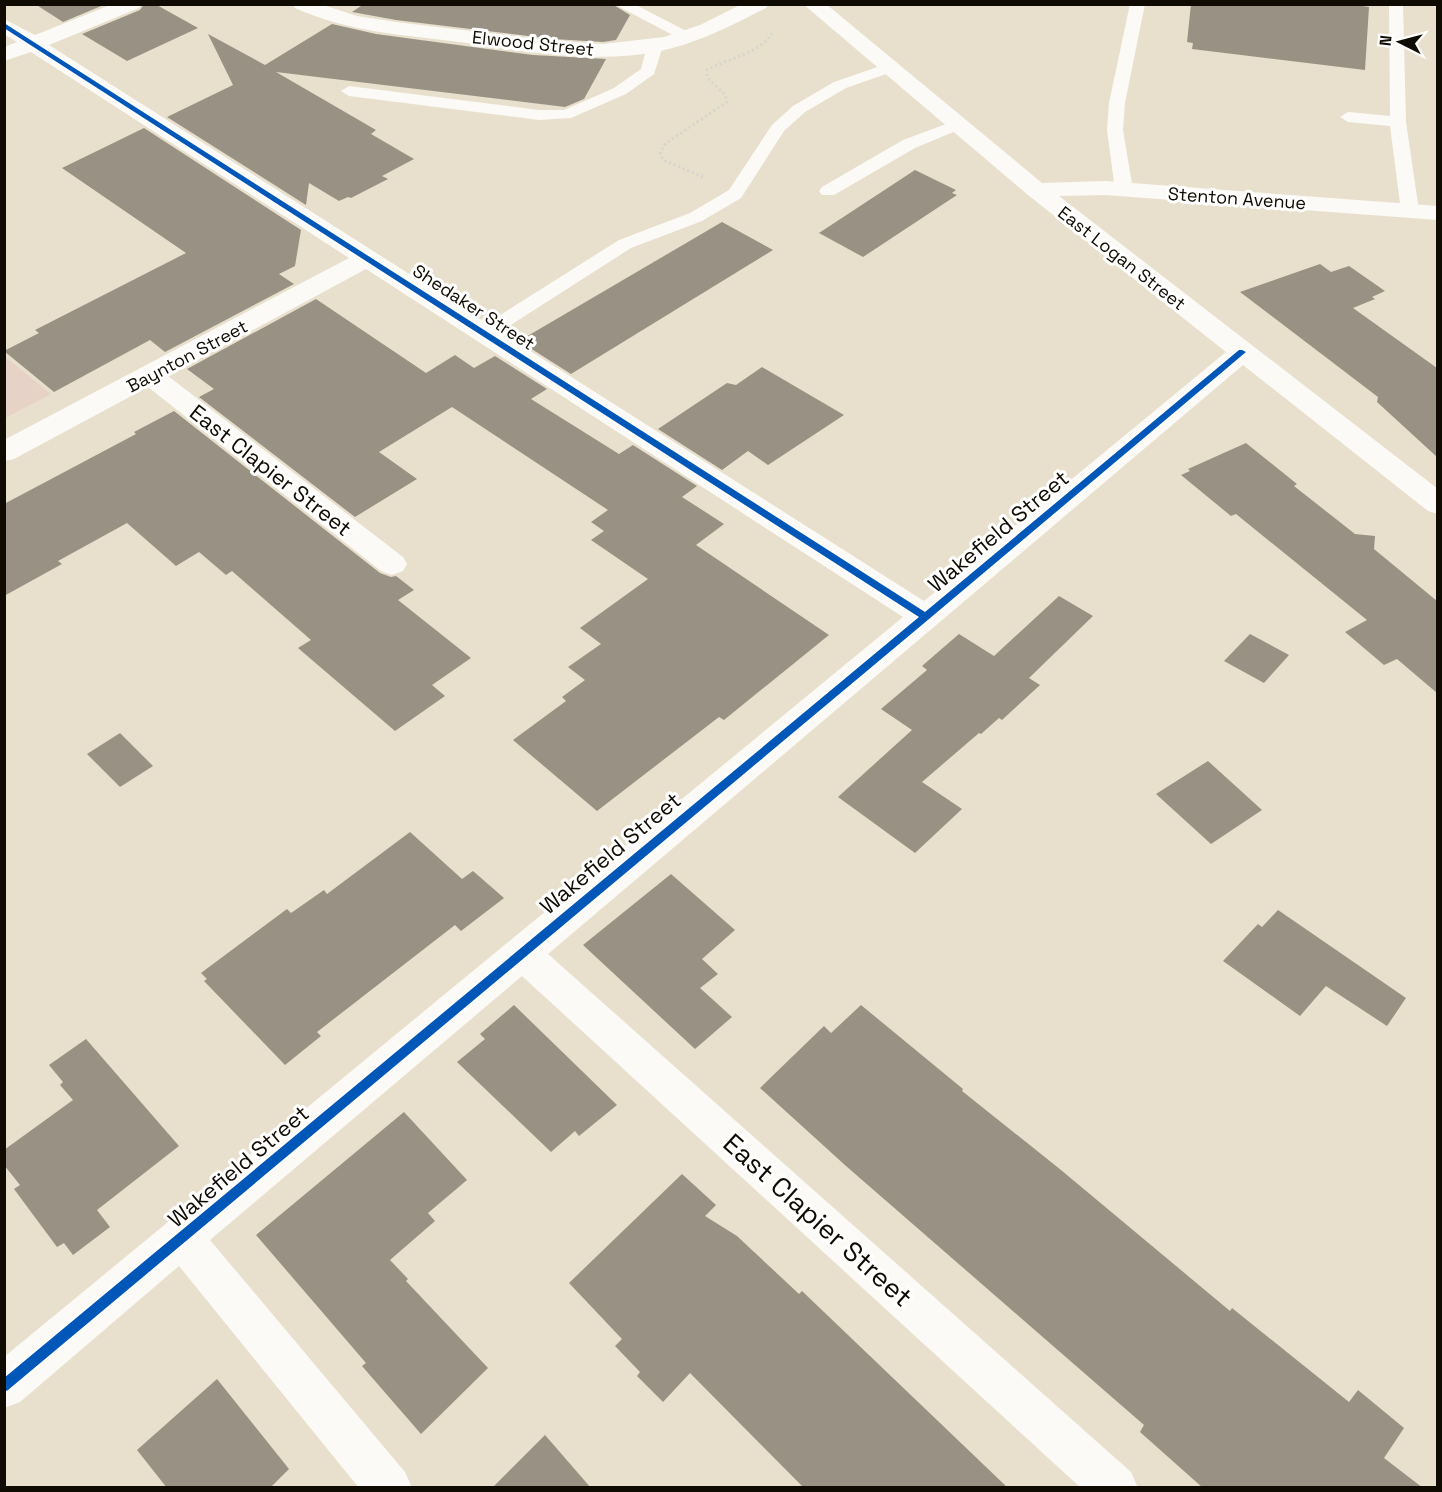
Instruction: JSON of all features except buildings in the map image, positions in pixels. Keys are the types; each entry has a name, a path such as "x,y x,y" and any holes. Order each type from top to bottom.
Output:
{"street":[{"path":"4,56 132,4"},
{"name":"Elwood Street","path":"302,4 322,13 362,23 554,48 596,50 655,46 687,37 713,28 759,4"},
{"name":"East Logan Street","path":"816,7 1036,190 1437,504"},
{"name":"Shedaker Street","path":"4,25 926,617"},
{"name":"Stenton Avenue","path":"1036,190 1084,187 1437,213"},
{"name":"Baynton Street","path":"4,452 368,258"},
{"name":"Wakefield Street","path":"4,1386 1242,352"},
{"name":"East Clapier Street","path":"150,375 392,564"},
{"name":"East Clapier Street","path":"521,952 1115,1488"},
{"path":"183,1238 389,1488"}],"lane":[{"path":"621,4 687,37"},
{"path":"1124,190 1115,130 1138,4"},
{"path":"1396,4 1398,122 1410,211"},
{"path":"349,91 539,115 566,115 594,105 637,81 648,71 655,46"},
{"path":"485,333 625,244 696,217 735,194 778,128 799,109 840,85 889,68"},
{"path":"1348,117 1398,122"},
{"path":"828,191 909,144 957,125"}],"path":[{"path":"735,194 723,184 682,170 663,160 660,152 666,143 727,102 726,95 707,77 707,70 771,38 777,21 816,7"}],"shaded area":[{"path":"4,356 51,394 5,418 4,418"}],"cycle path":[{"path":"4,25 926,617"},
{"path":"4,1386 1242,352"}]}
